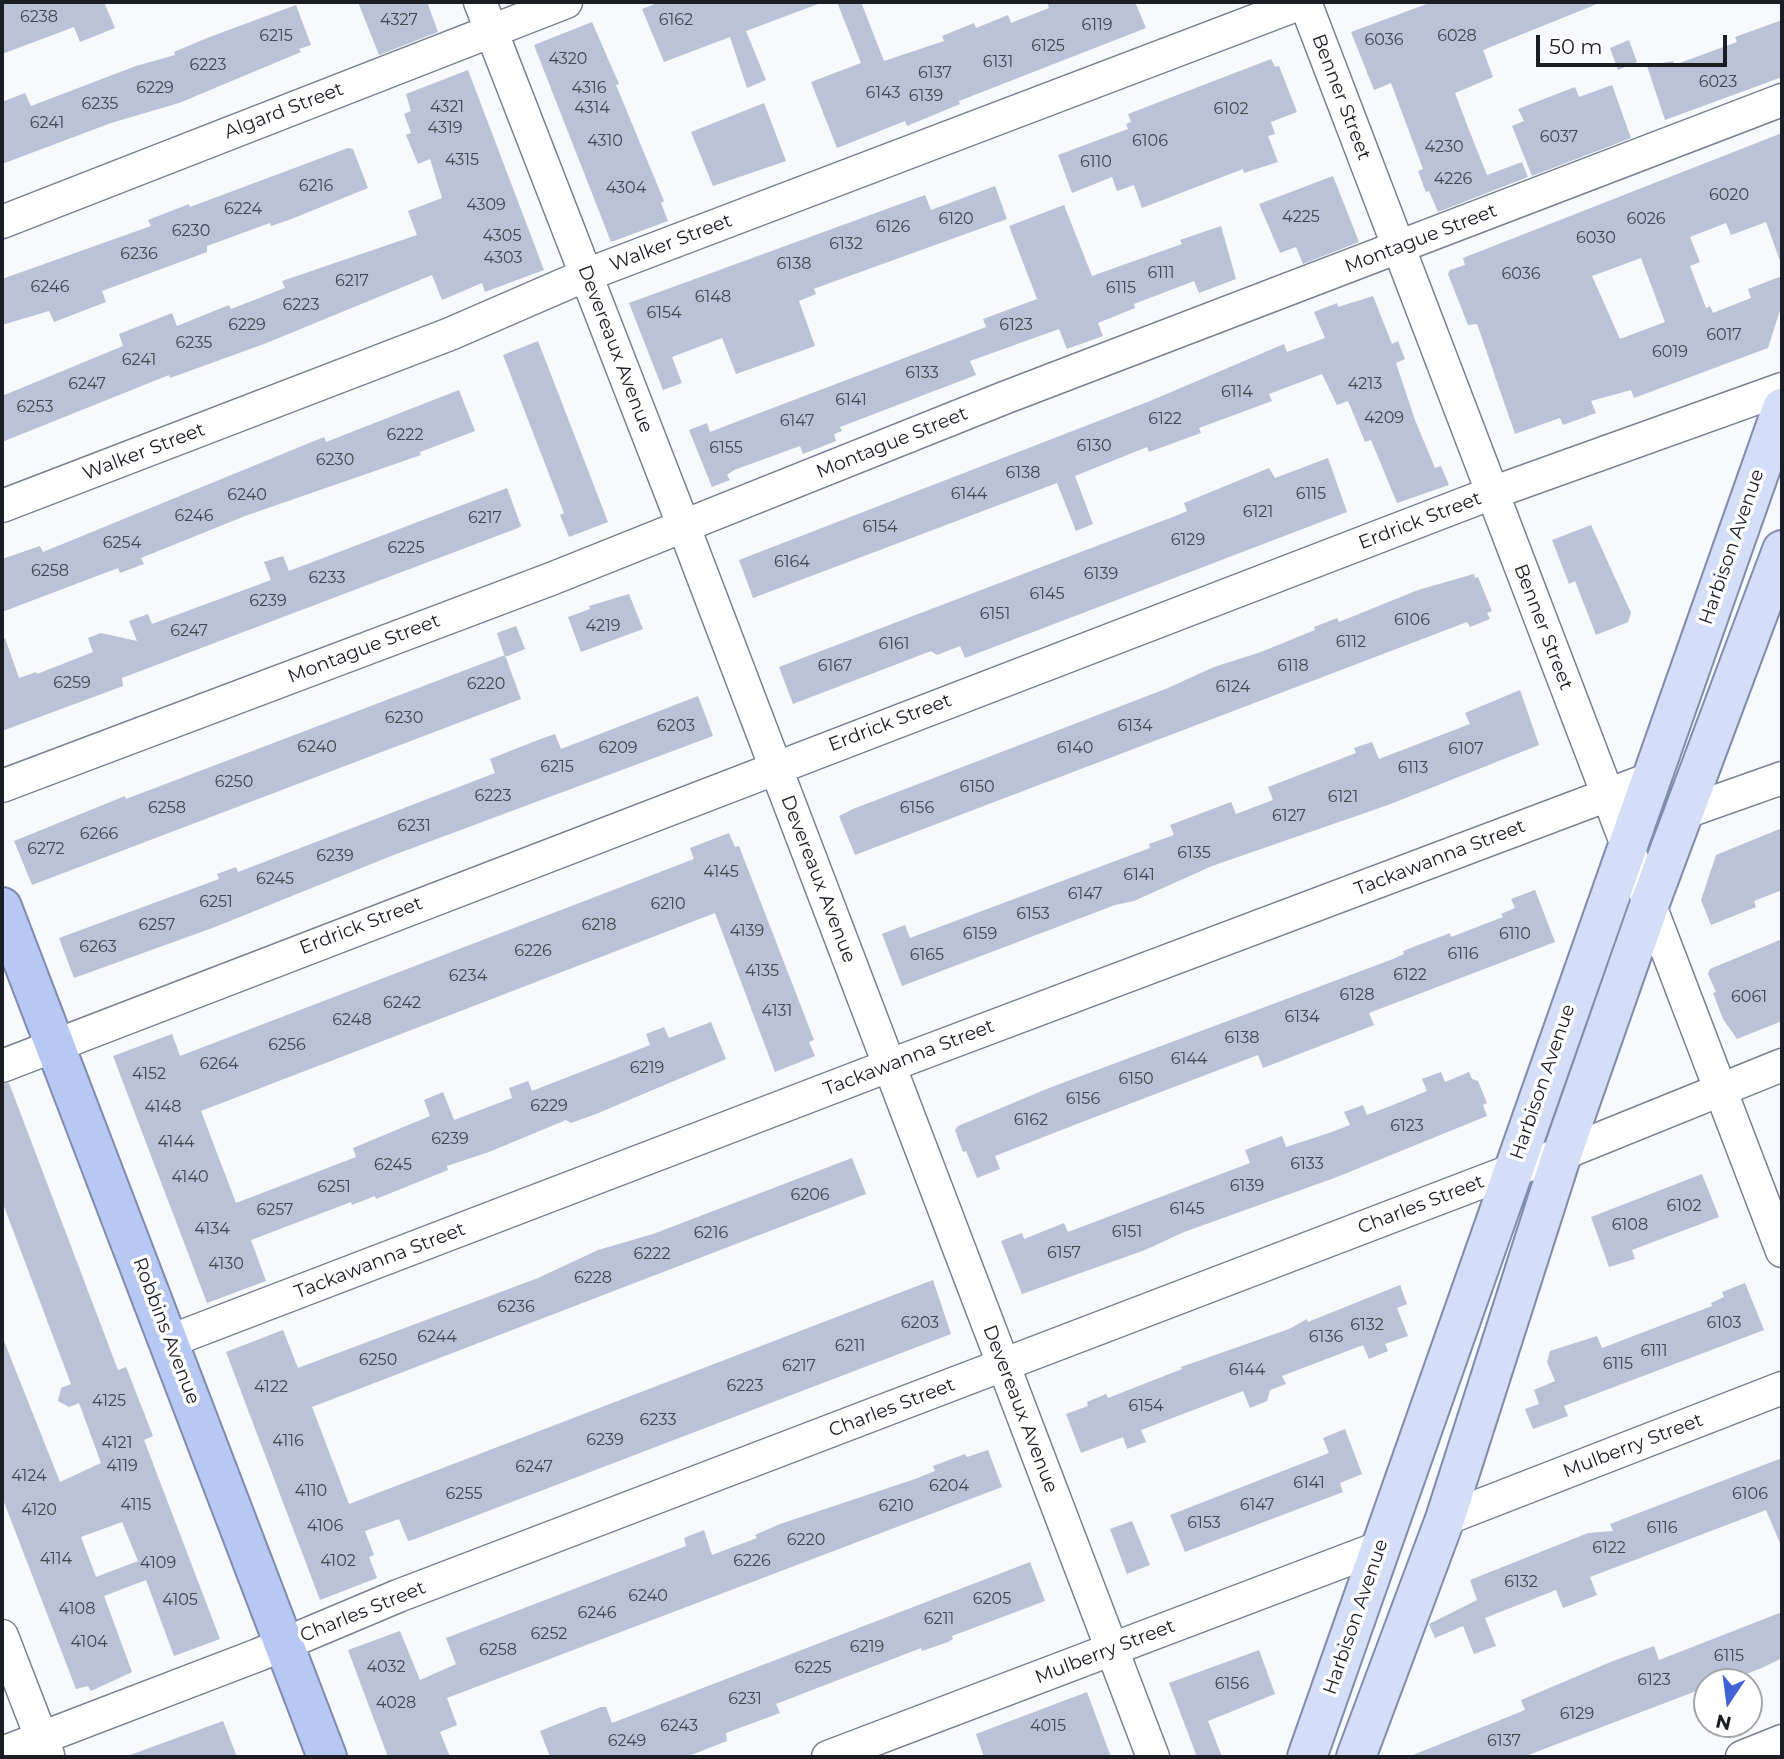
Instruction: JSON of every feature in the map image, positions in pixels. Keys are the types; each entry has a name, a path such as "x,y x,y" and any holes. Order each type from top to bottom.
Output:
{"highway":[{"name":"Robbins Avenue","path":"2,907 327,1757"}],"main road":[{"name":"Harbison Avenue","path":"1307,1757 1626,844 1782,408"},
{"path":"1356,1757 1445,1519 1562,1154 1651,900 1782,550"}],"street":[{"name":"Algard Street","path":"2,222 485,16 566,2"},
{"name":"Benner Street","path":"1304,2 1626,844 1651,900 1782,1251"},
{"name":"Walker Street","path":"2,506 450,334 586,275 1304,2"},
{"name":"Devereaux Avenue","path":"485,16 684,527 1153,1757"},
{"name":"Montague Street","path":"2,786 684,527 1004,398 1782,100"},
{"name":"Erdrick Street","path":"2,1066 1492,493 1782,389"},
{"path":"1683,813 1782,778"},
{"name":"Tackawanna Street","path":"170,1341 888,1066 1650,779"},
{"name":"Charles Street","path":"2,1753 45,1747 407,1593 1513,1170 1562,1154 1782,1065"},
{"name":"Mulberry Street","path":"1445,1519 1782,1388"},
{"name":"Mulberry Street","path":"828,1757 1381,1547"},
{"path":"2,1636 45,1747"},
{"path":"1742,1757 1782,1741"}],"building":[{"path":"2,2 104,2 115,28 80,42 74,27 2,54"},
{"path":"358,2 427,2 438,32 379,55"},
{"path":"660,2 818,4 746,31 766,80 747,88 730,37 664,62 642,9"},
{"path":"837,2 861,2 884,61 944,41 942,36 974,23 976,28 1008,15 1011,23 1049,8 1047,2 1135,2 1146,28 959,101 960,104 907,126 905,121 837,148 811,82 861,63"},
{"path":"1432,2 1597,4 1483,50 1493,77 1455,93 1487,175 1522,162 1528,177 1438,212 1422,182 1418,171 1423,169 1391,83 1374,90 1351,32"},
{"path":"296,5 311,45 299,49 301,52 179,103 111,123 2,164 2,102 25,93 31,106 136,66 175,55 174,52 207,38"},
{"path":"1782,20 1782,77 1665,120 1647,66 1673,61 1674,65 1737,42 1735,37"},
{"path":"592,22 664,201 661,203 668,221 611,242 534,45"},
{"path":"1629,40 1637,62 1618,70 1610,48"},
{"path":"1271,59 1275,67 1279,66 1297,112 1271,122 1275,134 1268,136 1278,162 1244,173 1243,169 1142,208 1134,185 1117,191 1112,177 1072,193 1058,155 1128,129 1126,124 1131,122 1128,114"},
{"path":"468,70 544,270 485,292 482,283 442,300 432,275 264,344 170,378 169,375 2,442 2,396 123,346 119,334 172,313 177,326 229,305 231,309 285,288 282,281 417,235 408,211 442,198 430,159 418,164 406,135 411,133 404,114 411,111 406,94"},
{"path":"1612,85 1631,138 1532,176 1512,126 1524,121 1518,109 1575,87 1579,97"},
{"path":"764,103 786,161 713,186 691,132"},
{"path":"1782,133 1782,260 1780,261 1766,222 1731,235 1726,223 1690,237 1700,262 1690,266 1706,308 1710,306 1713,313 1751,298 1748,289 1782,276 1782,304 1768,348 1634,398 1631,390 1591,401 1596,413 1563,425 1560,418 1515,434 1477,324 1468,325 1448,274 1450,270 1465,265 1463,258","holes":["1641,258 1665,322 1620,339 1592,276"]},
{"path":"348,148 353,149 368,188 289,220 271,226 270,223 207,246 207,252 102,291 106,302 54,322 49,311 2,325 2,279 151,226 148,220 189,204 190,207"},
{"path":"1333,176 1359,242 1303,264 1296,247 1280,253 1259,204"},
{"path":"995,186 1007,219 816,288 816,294 799,301 815,346 736,374 722,338 672,357 682,383 663,390 629,303 925,195 931,210"},
{"path":"1064,205 1092,276 1182,244 1180,240 1221,226 1236,279 1199,293 1194,281 1134,304 1135,308 1098,323 1103,336 1067,349 1059,329 970,361 976,375 840,427 842,431 834,434 836,441 803,454 800,446 734,470 727,475 730,480 712,487 689,430 707,423 710,432 986,327 983,319 1037,299 1009,226"},
{"path":"1373,296 1392,344 1398,341 1405,359 1396,363 1415,420 1435,468 1441,466 1449,485 1397,503 1371,440 1365,442 1348,401 1337,405 1322,374 1269,394 1272,401 1199,428 1201,433 1149,452 1147,447 1075,476 1093,524 1076,531 1057,483 753,598 739,560 1150,401 1284,344 1287,352 1325,338 1314,312 1337,303 1338,307"},
{"path":"538,341 608,522 569,537 560,515 564,513 503,355"},
{"path":"459,390 475,431 420,452 421,455 245,516 141,558 144,564 120,573 118,568 2,612 2,559 40,546 43,552 324,437 326,442"},
{"path":"1328,458 1347,512 965,658 960,646 937,655 931,651 793,704 779,667 1178,515 1187,511 1184,503 1269,468 1275,478"},
{"path":"507,488 521,526 518,528 122,678 123,686 2,731 2,638 5,638 19,678 36,672 37,674 93,652 88,638 101,633 137,641 129,621 148,614 152,624 271,580 264,562 283,556 289,571"},
{"path":"1591,525 1631,613 1628,622 1596,635 1575,581 1569,584 1552,540"},
{"path":"1474,574 1475,578 1478,577 1492,611 1487,613 1490,619 1470,627 1467,622 855,855 839,816 853,809 1168,688 1214,667 1261,652 1337,618 1339,622 1418,590"},
{"path":"629,594 643,629 581,652 568,617 590,609 589,606"},
{"path":"516,626 525,649 505,657 497,633"},
{"path":"505,655 521,699 32,885 14,841 125,796 126,799"},
{"path":"1520,690 1539,745 1388,805 1212,866 1134,901 1115,905 902,986 882,934 905,925 910,938 1150,848 1149,844 1174,835 1170,825 1231,802 1236,814 1273,800 1268,787 1356,753 1354,748 1372,742 1379,759 1470,724 1465,713"},
{"path":"698,696 713,736 391,856 215,927 74,978 59,938 219,879 217,874 236,867 238,872 495,773 490,759 538,740 555,734 561,749"},
{"path":"1782,828 1782,890 1754,901 1756,907 1711,925 1701,900 1716,855"},
{"path":"729,833 735,847 739,846 814,1040 809,1042 815,1056 775,1072 715,913 201,1111 236,1203 356,1157 353,1148 430,1116 424,1100 443,1092 454,1120 512,1098 509,1088 528,1081 532,1091 650,1045 646,1034 664,1027 669,1038 711,1022 726,1059 596,1114 571,1123 566,1120 447,1166 448,1170 376,1199 375,1196 352,1205 351,1202 251,1240 266,1281 207,1303 113,1056 172,1034 180,1056 694,859 690,848"},
{"path":"1535,890 1555,942 1369,1013 1374,1025 1263,1068 1258,1055 1082,1122 995,1156 1000,1169 977,1178 966,1151 963,1152 955,1130 958,1126 1049,1088 1393,959 1404,954 1403,951 1450,933 1451,937 1503,917 1501,914 1515,908 1511,899"},
{"path":"1782,939 1782,1021 1737,1039 1723,1019 1708,974 1710,969"},
{"path":"1441,1072 1445,1082 1469,1072 1472,1079 1478,1081 1487,1103 1483,1105 1487,1116 1337,1177 1022,1294 1001,1241 1022,1233 1024,1239 1064,1223 1068,1232 1250,1163 1245,1150 1282,1136 1286,1147 1350,1125 1344,1112 1363,1105 1367,1115 1427,1091 1422,1079"},
{"path":"9,1083 118,1370 126,1367 153,1436 144,1440 220,1639 174,1656 146,1580 104,1596 132,1672 91,1691 88,1686 76,1689 2,1497 2,1336 60,1482 101,1463 79,1403 69,1407 58,1401 61,1388 71,1384 2,1201 2,1084","holes":["122,1522 138,1561 96,1577 81,1537"]},
{"path":"852,1158 866,1194 312,1407 349,1504 933,1280 951,1334 415,1539 408,1541 399,1519 365,1531 374,1555 369,1557 377,1578 320,1600 226,1352 283,1330 298,1368 538,1278 598,1250 653,1234"},
{"path":"1702,1174 1719,1217 1632,1250 1635,1259 1609,1267 1591,1217"},
{"path":"1745,1283 1764,1330 1564,1406 1568,1416 1533,1429 1525,1409 1539,1404 1534,1390 1555,1381 1547,1362 1550,1351 1597,1336 1602,1348 1712,1306 1711,1303 1724,1297 1722,1292"},
{"path":"1400,1285 1407,1304 1397,1308 1408,1336 1385,1344 1388,1351 1369,1359 1363,1345 1282,1376 1286,1384 1270,1390 1267,1401 1250,1408 1243,1391 1141,1430 1146,1442 1127,1449 1123,1437 1081,1453 1066,1414 1088,1406 1087,1402 1106,1394 1108,1398 1182,1369 1181,1367 1289,1329 1307,1319 1308,1322"},
{"path":"1345,1429 1362,1474 1340,1483 1343,1492 1185,1552 1170,1515 1329,1453 1323,1438"},
{"path":"988,1450 1002,1487 447,1698 457,1725 440,1732 450,1757 388,1757 348,1650 400,1631 420,1680 456,1664 446,1638 686,1546 684,1538 704,1530 712,1555 757,1538 755,1535 780,1524 915,1479 935,1471 933,1466 965,1454 967,1457"},
{"path":"1782,1458 1782,1548 1766,1510 1590,1577 1597,1595 1563,1608 1556,1590 1485,1618 1496,1646 1474,1654 1463,1626 1435,1638 1429,1624 1477,1600 1470,1580 1588,1533 1613,1531 1610,1524"},
{"path":"1132,1521 1150,1565 1127,1574 1110,1529"},
{"path":"1030,1562 1045,1601 952,1636 953,1639 948,1642 922,1651 921,1648 776,1704 780,1713 726,1733 727,1741 686,1757 550,1757 540,1731 601,1707 606,1707 612,1723"},
{"path":"1782,1612 1782,1658 1761,1668 1693,1668 1693,1692 1523,1757 1408,1757 1525,1710 1521,1700 1613,1661 1654,1646 1659,1660"},
{"path":"1259,1650 1275,1694 1208,1721 1222,1757 1197,1757 1169,1683"},
{"path":"1087,1692 1111,1757 984,1757 976,1734"},
{"path":"223,1721 237,1757 130,1755"}]}
